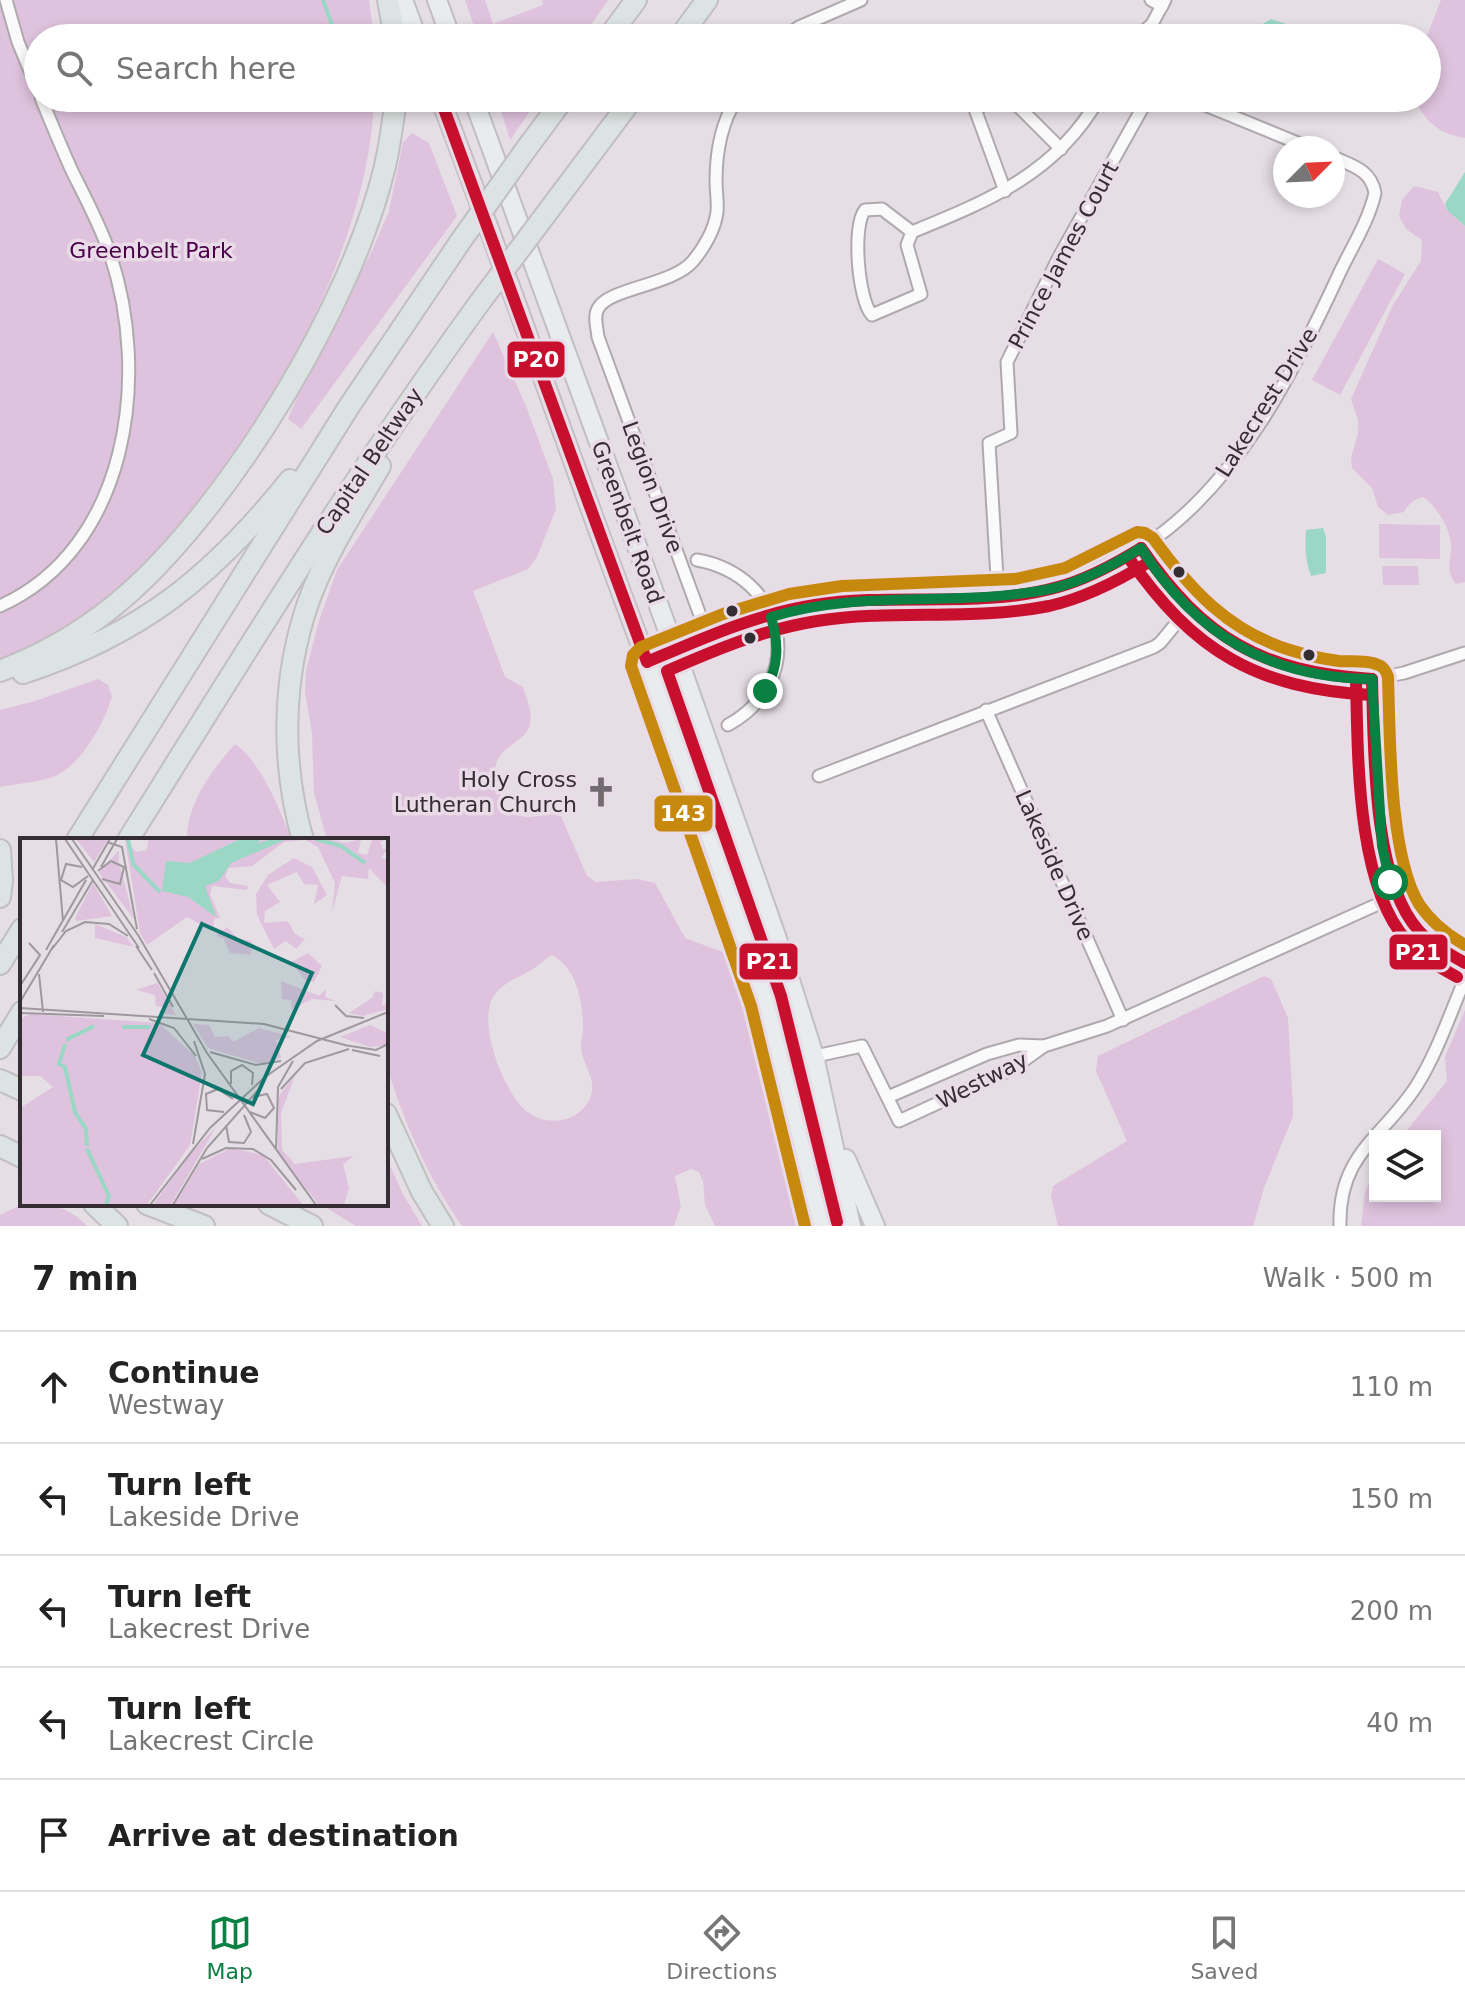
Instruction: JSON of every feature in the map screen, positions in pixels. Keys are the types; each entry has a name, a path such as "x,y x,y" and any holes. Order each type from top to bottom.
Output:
{"highway":[{"path":"388,0 392,24"},
{"path":"618,24 636,0"},
{"path":"689,24 707,0"},
{"path":"0,671 72,635 129,593 183,536 254,441 307,354 354,254 384,169 394,112"},
{"name":"Capital Beltway","path":"78,838 350,405 460,242 554,112"},
{"name":"Capital Beltway","path":"129,838 286,586 385,436 480,302 622,112"},
{"path":"303,838 289,775 287,713 296,643 307,605 324,564 443,354"},
{"path":"0,680 80,653 112,638 174,598 252,527 350,405"},
{"path":"0,850 0,897"},
{"path":"0,964 20,932"},
{"path":"0,1080 20,1089"},
{"path":"388,1118 422,1192 443,1226"},
{"path":"96,1206 117,1226"},
{"path":"152,1206 204,1226"},
{"path":"273,1206 312,1226"}],"main road":[{"path":"403,0 412,24"},
{"path":"437,0 446,24"},
{"name":"Greenbelt Road","path":"445,112 647,662 758,976 783,1063 821,1226"},
{"name":"Greenbelt Road","path":"478,112 764,902 814,1056 851,1226"},
{"path":"829,1118 875,1226"}],"street":[{"path":"6,0 24,56"},
{"path":"806,24 861,0"},
{"path":"1152,24 1159,2"},
{"path":"0,606 49,576 77,546 101,505 119,454 126,420 130,364 120,291 111,255 47,112"},
{"name":"Legion Drive","path":"708,637 598,337 596,315 603,302 690,265 708,238 717,210 720,135 731,112"},
{"path":"976,112 1005,191"},
{"path":"1024,112 1061,149"},
{"path":"912,232 882,209 869,208 860,216 858,247 863,299 872,315 921,294 907,245 912,232 987,202 1005,191 1061,149 1092,112"},
{"name":"Prince James Court","path":"998,595 989,443 1011,433 1007,362 1059,257 1140,112"},
{"path":"1222,112 1281,136"},
{"name":"Lakecrest Drive","path":"647,662 708,637 813,605 998,595 1056,587 1101,569 1166,531 1199,502 1225,473 1299,355 1373,202 1375,193 1369,176 1345,162"},
{"path":"1141,548 1162,580 1188,609 1229,642 1267,660 1307,673 1372,679 1404,673 1465,653"},
{"path":"697,560 720,565 743,577 761,595 771,617 777,646 775,671 770,682 748,713 728,725"},
{"path":"819,776 1154,647 1188,609"},
{"path":"1372,679 1386,868 1396,896 1413,923 1451,956 1465,963"},
{"name":"Lakeside Drive","path":"986,710 1123,1020"},
{"path":"1044,1046 1123,1020 1396,896"},
{"path":"1340,1226 1343,1192 1355,1163 1365,1146 1419,1082 1465,979"},
{"name":"Westway","path":"1019,1045 1044,1046 1012,1069 899,1121 888,1097 987,1054 1019,1045"},
{"path":"783,1063 862,1046 888,1097"}],"green space":[{"name":"Greenbelt Park","path":"0,0 369,0 372,24 24,24 24,112 372,112 366,165 347,236 318,309 281,380 238,449 191,512 141,567 91,613 59,634 0,661"},
{"path":"465,0 485,0 493,24 473,24"},
{"path":"542,0 608,0 592,24 493,24 543,5"},
{"path":"1441,0 1465,0 1465,138 1434,126 1422,112 1441,112 1441,24 1432,24"},
{"path":"501,112 529,112 510,140"},
{"path":"412,133 429,143 457,216 301,429 288,419 311,365 372,251 389,211 403,142"},
{"path":"1414,186 1438,192 1447,210 1465,226 1465,582 1456,584 1450,570 1449,534 1433,506 1423,497 1416,499 1404,512 1388,515 1378,507 1372,488 1352,468 1358,420 1351,399 1393,305 1421,261 1422,240 1406,229 1399,216 1402,200"},
{"path":"1378,259 1405,274 1340,395 1312,380"},
{"path":"493,332 526,406 553,479 556,509 537,557 528,569 473,591 505,677 523,687 531,715 526,732 499,757 495,767 496,780 508,808 518,815 561,816 587,876 596,882 637,879 655,883 685,938 728,954 738,964 768,1065 807,1226 715,1226 705,1205 703,1181 699,1172 691,1169 675,1176 681,1206 674,1226 462,1226 418,1148 388,1070 388,838 326,838 314,793 312,733 305,692 306,671 337,570","holes":["552,955 568,969 580,998 581,1048 592,1089 579,1113 570,1118 549,1121 529,1113 506,1084 490,1038 489,1009 493,997 506,984"]},
{"path":"1379,524 1440,525 1440,559 1379,558"},
{"path":"1382,566 1418,566 1419,585 1383,585"},
{"path":"98,679 108,685 112,697 98,730 75,761 50,778 0,787 0,710"},
{"path":"235,744 244,752 276,801 291,838 187,838 196,800 217,765"},
{"path":"1264,976 1271,979 1288,1018 1293,1116 1264,1188 1253,1226 1058,1226 1051,1196 1053,1186 1127,1141 1096,1071 1098,1056"},
{"path":"1465,1010 1465,1226 1361,1226 1365,1192 1369,1184 1369,1202 1441,1202 1441,1130 1407,1130 1447,1081 1445,1057"},
{"path":"388,1161 422,1226 356,1226 323,1206 388,1206"},
{"path":"20,1205 47,1206 73,1214 87,1226 0,1226 0,1215"}],"shaded area":[{"path":"1271,19 1286,24 1263,24"},
{"path":"1465,172 1465,226 1447,210 1445,204"},
{"path":"1323,528 1326,573 1311,576 1306,553 1306,530"}],"waterway":[{"path":"323,0 332,24"}],"transit line":[{"name":"P20","path":"445,112 647,662 750,621 815,605 845,601 968,599 1028,594 1080,580 1141,548"},
{"name":"143","path":"805,1226 751,1006 631,666 633,655 641,647 723,614 789,594 842,586 1015,579 1065,568 1137,532 1145,533 1153,538 1196,591 1248,632 1302,654 1372,663 1384,669 1388,677 1393,794 1409,883 1429,916 1445,932 1465,945"},
{"name":"P20","path":"1141,548 1188,606 1239,645 1298,668 1372,679"},
{"name":"P21","path":"1128,557 1178,618 1231,659 1294,684 1371,695"},
{"name":"P21","path":"837,1222 781,996 667,671 759,635 817,621 992,613 1049,606 1101,588 1149,562"},
{"name":"P20","path":"1372,679 1375,775 1384,847 1392,880 1404,908 1419,931 1465,963"},
{"name":"P21","path":"1356,680 1363,817 1378,887 1390,917 1407,941 1424,957 1457,977"}],"place":[{"name":"Holy Cross Lutheran Church","path":"601,792"}],"route":[{"path":"765,691 777,659 777,639 771,617 813,605 845,601 1013,595 1045,590 1085,577 1141,548 1162,580 1188,609 1229,642 1287,668 1325,676 1372,679 1382,846 1390,882"}]}
